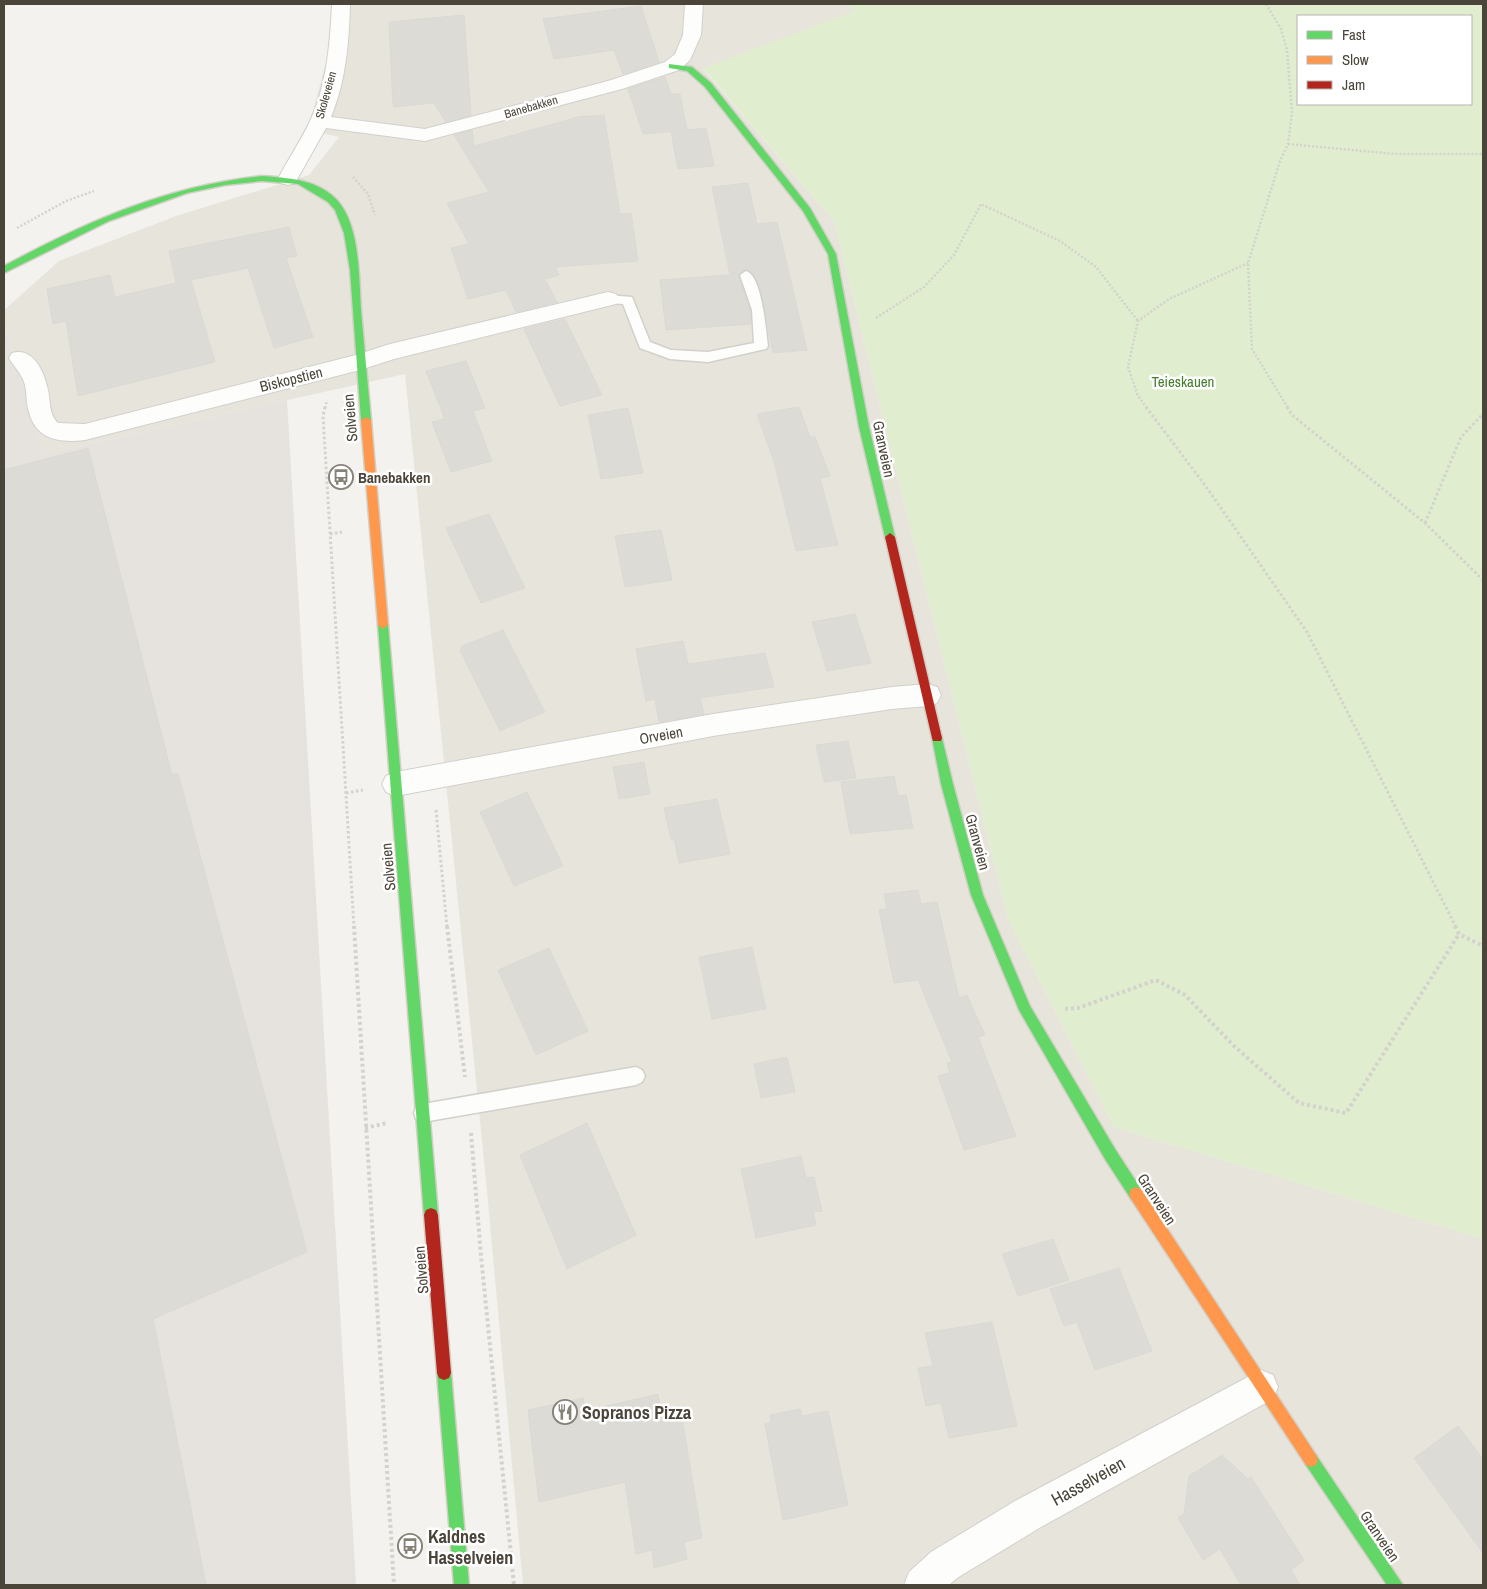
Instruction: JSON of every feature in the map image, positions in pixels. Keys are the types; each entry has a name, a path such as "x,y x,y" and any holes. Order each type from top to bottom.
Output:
{"main road":[{"name":"Granveien","path":"672,66 689,69 708,84 807,210 832,254 872,464 928,695 947,784 977,895 1025,1010 1110,1154 1261,1387 1396,1585"},
{"path":"4,270 51,243 139,206 211,185 241,180 288,179"},
{"name":"Solveien","path":"288,179 317,188 339,208 344,219 352,266 462,1585"}],"street":[{"name":"Skoleveien","path":"288,179 320,121 328,96 340,41 341,4"},
{"path":"672,66 683,56 692,35 694,4"},
{"name":"Banebakken","path":"320,121 425,134 523,110 672,66"},
{"name":"Biskopstien","path":"20,358 29,368 36,385 42,418 50,429 67,434 85,432 360,362 390,352 608,299"},
{"name":"Orveien","path":"396,784 713,725 892,698 928,695"},
{"name":"Hasselveien","path":"922,1585 944,1565 1028,1514 1261,1387"}],"lane":[{"path":"608,299 628,300 645,345 670,354 708,357 761,346 758,310 746,275"},
{"path":"423,1113 636,1076"}],"path":[{"path":"1266,4 1282,29 1287,50 1292,113 1288,144 1280,161 1248,263 1252,349 1292,415 1425,523 1483,580"},
{"path":"1288,144 1396,154 1483,154"},
{"path":"845,320 875,318 924,287 954,255 981,204 1060,241 1096,267 1138,321"},
{"path":"1248,263 1169,298 1138,321 1128,367 1138,396 1207,488 1308,632 1459,934 1483,946"},
{"path":"328,392 323,416 394,1585"},
{"path":"1425,523 1461,437 1483,414"},
{"path":"432,776 454,994 469,1104 481,1256 514,1585"},
{"path":"1025,1010 1078,1008 1156,980 1185,995 1234,1046 1299,1103 1346,1112 1459,934"}],"shaded area":[{"path":"345,4 848,4 856,11 703,69 834,221 1008,919 1114,1127 1483,1239 1483,1585 523,1585 487,1191 405,374 44,454 4,326 4,310 59,261 176,216 309,175 339,137 308,130 334,32"},
{"path":"4,326 44,454 287,400 356,1585 4,1585"}],"green space":[{"name":"Teieskauen","path":"848,4 1483,4 1483,1239 1114,1127 1008,919 834,221 703,68 855,11"}],"building":[{"path":"641,6 659,62 623,74 614,50 554,59 543,19"},
{"path":"464,15 471,115 446,122 434,103 394,107 389,22"},
{"path":"665,77 671,94 680,94 687,130 706,128 714,166 678,169 671,132 643,134 628,89"},
{"path":"604,115 620,214 631,213 638,261 555,267 559,275 545,279 557,302 516,312 506,290 468,299 451,248 469,244 447,203 489,192 454,135 472,130 474,146 578,117"},
{"path":"748,183 757,224 777,222 807,350 773,353 761,292 753,274 746,269 738,276 750,310 751,324 666,330 660,280 730,275 712,187"},
{"path":"289,227 297,256 286,258 313,337 274,348 248,268 191,280 215,362 78,396 66,321 53,324 47,289 110,275 115,297 176,283 169,251"},
{"path":"565,319 602,395 560,406 524,329"},
{"path":"466,361 485,408 473,411 492,461 451,472 432,422 445,419 426,371"},
{"path":"799,407 810,437 815,437 830,476 820,478 838,545 796,551 774,462 757,414"},
{"path":"628,408 643,473 601,479 588,415"},
{"path":"88,448 172,775 178,773 307,1252 153,1319 206,1585 4,1585 4,470"},
{"path":"489,514 525,588 481,603 446,528"},
{"path":"661,530 672,580 625,587 615,536"},
{"path":"855,614 871,663 827,671 812,622"},
{"path":"503,630 545,712 500,731 460,650 462,646"},
{"path":"683,641 688,664 765,653 774,687 700,698 704,714 659,722 655,699 646,701 636,649"},
{"path":"848,741 856,778 824,782 816,745"},
{"path":"644,762 650,794 619,799 613,767"},
{"path":"894,776 898,796 906,795 913,828 850,834 841,782"},
{"path":"527,792 563,866 514,886 480,812"},
{"path":"717,799 730,854 679,863 674,838 671,839 664,808"},
{"path":"918,890 921,904 937,902 959,998 967,995 985,1035 978,1037 1016,1136 964,1150 938,1076 950,1073 947,1063 952,1062 918,980 894,983 879,910 887,909 884,894"},
{"path":"752,947 766,1009 712,1019 699,957"},
{"path":"549,948 588,1031 536,1055 498,970"},
{"path":"787,1057 795,1092 761,1098 754,1064"},
{"path":"587,1123 636,1235 567,1269 520,1155"},
{"path":"801,1156 806,1178 814,1177 822,1211 813,1212 816,1225 756,1238 741,1169"},
{"path":"1053,1239 1069,1280 1018,1296 1002,1254"},
{"path":"1119,1268 1152,1351 1095,1370 1077,1322 1064,1326 1050,1289"},
{"path":"992,1322 1017,1426 949,1438 941,1403 926,1406 918,1368 933,1366 925,1333"},
{"path":"658,1394 661,1411 680,1406 702,1538 684,1542 687,1559 654,1568 652,1550 636,1554 625,1482 539,1502 528,1410 583,1398 585,1411"},
{"path":"800,1409 802,1416 828,1411 848,1505 783,1520 765,1424 771,1423 770,1415"},
{"path":"1458,1426 1483,1459 1483,1553 1414,1458"},
{"path":"1222,1455 1248,1479 1251,1477 1304,1560 1291,1570 1300,1585 1241,1585 1220,1549 1203,1560 1178,1518 1184,1514 1189,1476"}],"traffic: fast":[{"path":"672,66 689,69 708,85 807,210 832,254 864,427 890,537"},
{"path":"4,270 34,253 106,219 186,191 225,182 262,179 301,182 325,195 334,203 339,210 348,233 354,270 366,420"},
{"path":"383,625 431,1215"},
{"path":"937,738 947,784 977,895 1025,1010 1110,1154 1136,1194"},
{"path":"444,1373 462,1585"},
{"path":"1311,1460 1396,1585"}],"traffic: slow":[{"path":"366,420 383,625"},
{"path":"1136,1194 1311,1460"}],"traffic: jam":[{"path":"890,537 937,738"},
{"path":"431,1215 444,1373"}],"place":[{"name":"Banebakken","path":"341,477"},
{"name":"Sopranos Pizza","path":"565,1412"},
{"name":"Kaldnes Hasselveien","path":"410,1546"}]}
